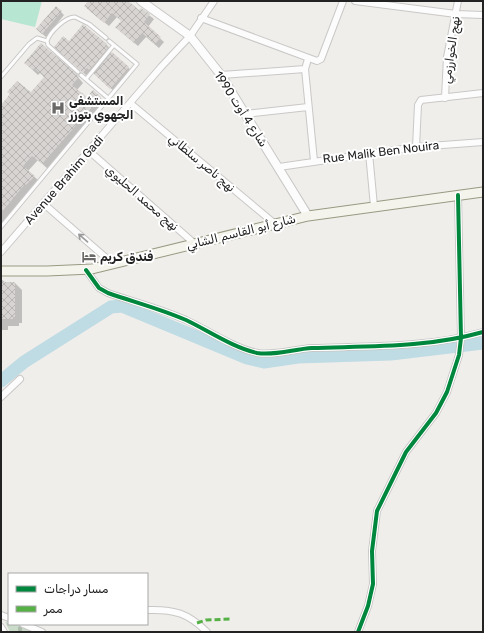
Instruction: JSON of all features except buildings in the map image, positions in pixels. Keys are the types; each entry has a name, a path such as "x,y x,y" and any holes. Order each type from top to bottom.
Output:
{"main road":[{"name":"شارع أبو القاسم الشابي","path":"1,271 86,270 195,244 274,223 308,216 483,192"}],"street":[{"name":"شارع 4 أوت 1990","path":"141,1 190,36 221,75 308,216"},
{"name":"Avenue Brahim Gadi","path":"1,252 190,36 214,1"},
{"path":"201,18 317,62 321,59 343,1"},
{"path":"355,1 456,14 483,15"},
{"name":"نهج الخوارزمي","path":"445,98 447,57 458,1"},
{"path":"308,59 305,69 314,161"},
{"path":"221,75 305,69"},
{"path":"416,147 419,102 423,100 483,93"},
{"name":"نهج ناصر سلطاني","path":"130,103 274,223"},
{"path":"246,114 308,107"},
{"name":"Rue Malik Ben Nouira","path":"279,167 416,147 483,142"},
{"name":"نهج محمد الحليوي","path":"89,151 195,244"},
{"path":"369,153 374,206"},
{"path":"358,632 368,606 373,584 372,551 377,511 406,452 436,413 449,387 459,355 461,341 458,195"},
{"path":"44,204 112,263"},
{"path":"86,270 92,280 108,294 185,320 227,341 258,353 311,348 362,348 461,341 483,332"},
{"path":"1,397 20,379"},
{"path":"148,610 176,612 189,616 207,632"},
{"path":"1,626 4,632"},
{"path":"35,626 42,632"}],"lane":[{"path":"1,227 137,64 88,24 75,17 67,19 50,35 47,41"},
{"path":"1,77 29,44 37,38 47,41 52,49 108,98"},
{"path":"86,79 114,45"}],"green space":[{"path":"1,1 42,1 35,27 1,19"},
{"path":"5,622 8,623 8,625 18,625 32,632 10,632"}],"waterway":[{"path":"1,381 24,362 111,307 122,306 247,358 264,362 298,357 391,354 483,343"}],"marked path":[{"path":"197,623 206,620 231,619"}],"cycle path":[{"path":"358,632 368,606 373,584 372,551 377,511 406,452 436,413 447,392 459,355 461,338 458,195"},
{"path":"86,270 99,288 108,293 177,316 230,343 257,353 278,353 312,348 419,344 483,332"}],"place":[{"name":"المستشفى الجهوي بتوزر","path":"58,108"},
{"name":"فندق كريم","path":"89,257"}]}
